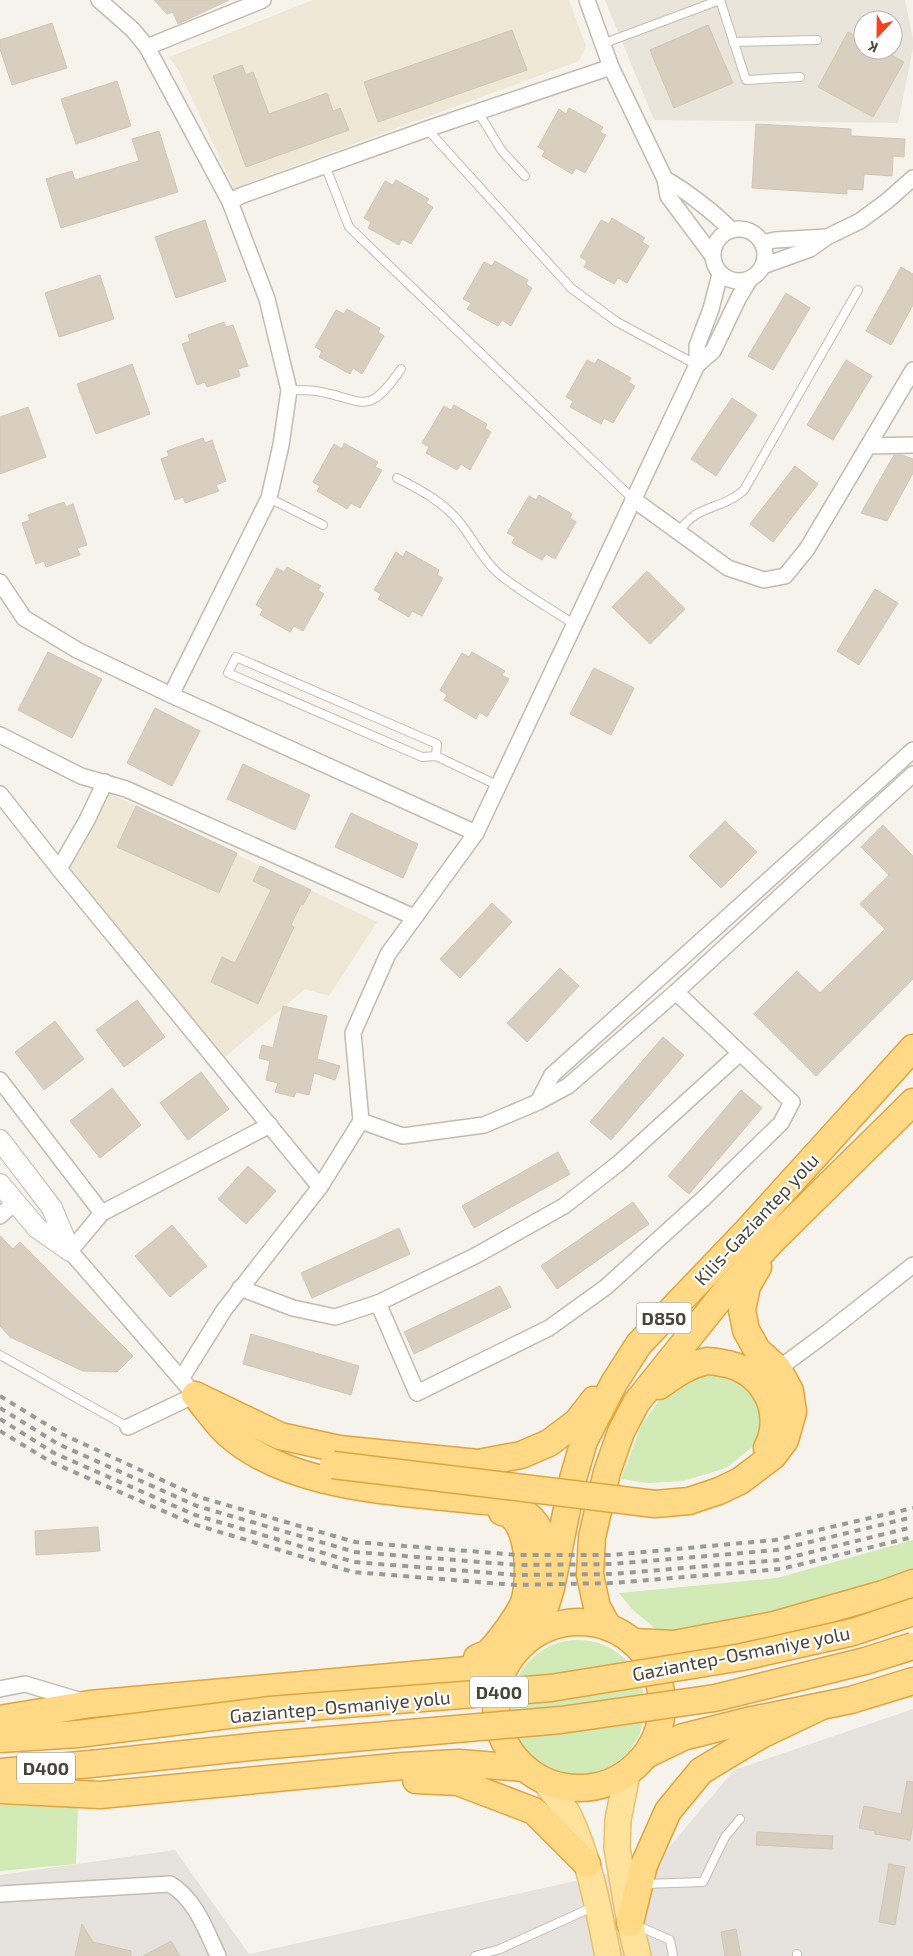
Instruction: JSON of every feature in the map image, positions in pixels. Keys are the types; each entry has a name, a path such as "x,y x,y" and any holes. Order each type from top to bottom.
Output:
{"highway":[{"name":"Kilis-Gaziantep yolu","path":"518,1648 543,1614 551,1588 573,1479 584,1442 614,1383 639,1344 747,1231 913,1048"},
{"name":"Kilis-Gaziantep yolu","path":"608,1628 597,1607 590,1575 592,1537 607,1472 621,1432 636,1403 726,1291 773,1240 913,1102"},
{"path":"188,1387 236,1424 272,1445 333,1465 655,1504 689,1501 719,1491 740,1481 773,1456 785,1440 792,1412 790,1391 778,1369 757,1350 746,1330 742,1310 747,1286 773,1240"},
{"path":"188,1387 280,1436 339,1449 478,1463 521,1455 549,1443 577,1422 606,1383 639,1344"},
{"path":"636,1403 685,1367 709,1361 729,1364 748,1371 764,1388 772,1406 774,1425 768,1444 754,1472"},
{"path":"188,1387 226,1433 258,1456 326,1481 365,1488 515,1505 537,1523 546,1543 551,1588"},
{"path":"418,1494 475,1509 506,1513 520,1526 529,1558 524,1603 504,1634 487,1654 436,1672"},
{"path":"633,1642 674,1644 774,1625 883,1594 913,1583"},
{"name":"Gaziantep-Osmaniye yolu","path":"0,1739 78,1734 270,1710 551,1688 742,1657 853,1632 913,1612"},
{"path":"0,1719 90,1704 478,1669 518,1648 534,1635 550,1627 587,1622 608,1628 633,1642 648,1658 660,1684 663,1707 657,1735 648,1754"},
{"name":"Gaziantep-Osmaniye yolu","path":"0,1772 260,1746 561,1720 715,1698 865,1661 913,1646"},
{"path":"518,1648 507,1664 499,1682 496,1697 498,1726 506,1746 535,1775"},
{"path":"0,1790 100,1794 403,1766 459,1763 535,1775 574,1788 593,1788 627,1774 648,1754 683,1737 851,1700 913,1681"},
{"path":"630,1923 644,1865 668,1811 700,1771 761,1735 822,1706"},
{"path":"316,1774 458,1782 534,1811 588,1864"}],"main road":[{"path":"627,1774 618,1820 618,1848 630,1923 638,1956"},
{"path":"535,1775 568,1814 582,1845 588,1864 608,1956"}],"street":[{"path":"99,0 133,30 147,47 230,202 267,299 289,390 281,445 269,498 171,695"},
{"path":"147,47 264,0"},
{"path":"587,0 611,67 665,178 668,196 712,255 720,274 734,281 750,279 758,274 765,258 762,243 757,236 749,231 740,229 723,233 713,247 712,255"},
{"path":"230,202 240,196 325,165 611,67"},
{"path":"665,178 680,187 722,221 730,230"},
{"path":"763,266 810,249 827,237 860,221 913,178"},
{"path":"762,243 775,240 827,237"},
{"path":"128,1427 188,1387 240,1288 320,1187 361,1121 353,1033 388,954 476,833 499,786 697,365 698,346 711,309 720,274"},
{"path":"697,365 713,351 750,279"},
{"path":"633,500 728,568 764,580 785,576 807,549 913,370"},
{"path":"868,446 913,445"},
{"path":"0,582 24,618 77,650 171,695 476,833"},
{"path":"0,736 81,776 126,789 414,917"},
{"path":"538,1102 552,1075 913,750"},
{"path":"361,1121 403,1136 484,1125 538,1102 568,1086 676,992 913,774"},
{"path":"59,869 87,820 105,782"},
{"path":"0,794 59,869 320,1187"},
{"path":"378,1303 418,1393 549,1328 606,1287 704,1198 781,1123 792,1102 676,992"},
{"path":"240,1288 293,1308 335,1316 378,1303 475,1256 564,1206 620,1163 740,1053"},
{"path":"0,1080 102,1213"},
{"path":"70,1252 102,1213 270,1125"},
{"path":"0,1140 52,1208 70,1252"},
{"path":"0,1184 37,1228 70,1252 188,1387"},
{"path":"0,1216 15,1202"},
{"path":"778,1369 913,1264"},
{"path":"0,1689 25,1684 90,1704"},
{"path":"0,1894 170,1884 182,1892 192,1904 218,1956"}],"lane":[{"path":"602,44 720,0 746,80 800,77"},
{"path":"733,42 817,40"},
{"path":"478,112 502,151 525,176"},
{"path":"427,129 571,288 617,322 697,365"},
{"path":"325,165 349,227 633,500"},
{"path":"679,532 694,515 702,510 729,501 744,490 858,290"},
{"path":"289,390 316,391 357,403 365,402 373,400 384,392 401,369"},
{"path":"397,478 426,492 446,507 463,526 486,561 498,573 576,624"},
{"path":"269,498 323,525"},
{"path":"436,756 437,744 236,657 228,673 422,757 436,756 499,786"},
{"path":"0,1355 128,1427"},
{"path":"640,1884 703,1882 725,1837 740,1819"},
{"path":"475,1956 500,1948 597,1905"},
{"path":"630,1923 670,1940 673,1956"}],"shaded area":[{"path":"313,0 569,0 586,46 579,61 234,188 179,71 169,57"},
{"path":"605,0 905,0 913,48 898,123 654,120"},
{"path":"107,792 377,922 329,996 305,989 224,1058 65,874"},
{"path":"913,1709 913,1956 0,1956 0,1875 175,1850 249,1954 656,1863 734,1770"}],"green space":[{"path":"704,1368 733,1373 755,1394 762,1417 756,1444 726,1468 683,1481 648,1483 621,1479 641,1426 671,1384"},
{"path":"913,1540 913,1569 774,1613 701,1628 658,1631 632,1609 619,1593 777,1578"},
{"path":"578,1640 603,1645 625,1660 640,1682 645,1707 640,1732 625,1754 603,1769 578,1774 553,1769 531,1754 516,1732 511,1707 516,1682 531,1660 553,1645"},
{"path":"0,1805 78,1807 76,1864 0,1871"}],"building":[{"path":"154,0 229,0 178,24 173,12 167,14"},
{"path":"52,23 67,68 12,85 0,49 0,40"},
{"path":"708,25 733,83 674,108 650,50"},
{"path":"512,30 527,70 378,122 364,82"},
{"path":"848,32 853,35 853,60 900,60 904,62 873,117 818,87"},
{"path":"242,65 246,75 253,72 269,114 327,93 333,111 340,108 349,130 246,167 213,76"},
{"path":"117,81 131,126 76,144 61,99"},
{"path":"569,108 603,127 600,132 606,135 585,173 576,168 572,174 542,156 545,151 538,147 559,109 566,114"},
{"path":"756,124 851,129 851,136 905,139 904,157 893,156 892,176 864,174 863,190 847,189 847,194 752,188"},
{"path":"159,131 178,192 61,228 46,179 72,171 75,180 139,161 132,139"},
{"path":"396,180 429,199 426,203 433,207 411,244 402,239 399,245 368,228 371,222 364,218 385,181 393,185"},
{"path":"612,218 645,238 642,242 649,246 627,283 618,278 614,284 584,267 587,261 580,257 601,220 609,224"},
{"path":"205,220 226,281 176,298 155,237"},
{"path":"495,261 528,280 526,284 532,288 511,326 502,320 498,326 467,309 471,303 463,299 484,262 492,266"},
{"path":"901,267 913,274 913,305 891,345 866,331"},
{"path":"100,275 114,319 59,337 45,293"},
{"path":"786,293 810,308 773,370 748,356"},
{"path":"347,309 380,328 378,332 384,336 362,374 353,368 350,374 319,357 322,351 315,347 336,310 344,314"},
{"path":"224,322 226,327 233,325 248,366 238,369 240,376 207,387 205,382 197,385 182,344 190,341 188,335"},
{"path":"598,359 631,378 628,382 635,386 613,423 604,418 601,424 570,407 573,401 566,397 587,360 595,364"},
{"path":"846,360 872,376 833,440 807,425"},
{"path":"132,364 150,414 96,434 77,384"},
{"path":"732,398 757,415 716,476 691,459"},
{"path":"454,405 487,424 485,428 491,432 470,470 461,464 457,470 426,453 429,447 422,443 444,406 451,410"},
{"path":"28,407 46,457 0,474 0,417"},
{"path":"203,438 205,443 212,440 226,481 216,485 219,491 185,503 183,497 175,500 161,459 169,456 167,451"},
{"path":"344,443 378,462 375,467 382,470 360,508 351,503 347,509 317,491 320,486 313,482 334,444 342,449"},
{"path":"894,455 902,455 913,459 913,473 887,521 861,513"},
{"path":"795,466 818,484 773,542 750,524"},
{"path":"539,495 572,514 570,518 576,522 555,559 546,554 542,560 512,543 515,537 507,533 529,496 536,500"},
{"path":"64,502 66,507 73,504 87,545 77,548 80,555 46,567 44,561 36,564 22,523 30,520 28,515"},
{"path":"406,551 439,570 437,575 443,578 422,616 412,611 409,617 378,599 381,594 374,590 396,552 403,557"},
{"path":"287,567 321,586 318,590 324,594 303,631 294,626 290,632 260,615 263,609 256,605 277,568 284,572"},
{"path":"647,571 685,609 650,644 612,607"},
{"path":"875,589 898,603 859,665 837,651"},
{"path":"48,652 102,679 72,738 18,710"},
{"path":"472,652 505,671 502,675 509,679 487,717 480,712 476,719 444,700 447,695 440,690 462,653 469,657"},
{"path":"594,668 634,688 611,735 570,714"},
{"path":"155,708 200,731 172,786 127,763"},
{"path":"243,764 310,795 295,830 227,799"},
{"path":"136,806 237,853 219,893 117,847"},
{"path":"351,813 418,844 403,878 335,847"},
{"path":"725,821 757,852 721,888 689,856"},
{"path":"883,825 913,856 913,979 816,1076 754,1014 797,971 820,993 885,929 860,904 889,875 861,847"},
{"path":"260,866 311,890 303,905 301,904 291,925 294,927 258,1004 211,982 222,957 235,963 271,890 253,881"},
{"path":"492,903 512,922 460,978 440,959"},
{"path":"560,968 579,986 527,1042 507,1023"},
{"path":"137,1000 165,1037 124,1067 96,1030"},
{"path":"283,1006 327,1016 317,1059 340,1066 335,1080 314,1073 309,1095 296,1092 294,1097 275,1092 278,1083 266,1080 270,1061 259,1058 262,1045 273,1048"},
{"path":"55,1021 84,1059 44,1090 15,1052"},
{"path":"663,1037 684,1055 611,1140 590,1122"},
{"path":"201,1072 229,1109 188,1140 160,1103"},
{"path":"112,1088 141,1125 100,1158 70,1121"},
{"path":"741,1090 762,1108 689,1194 668,1176"},
{"path":"558,1152 570,1174 474,1228 462,1206"},
{"path":"248,1166 276,1191 246,1224 218,1199"},
{"path":"633,1202 649,1224 557,1289 541,1266"},
{"path":"172,1225 207,1266 170,1297 135,1256"},
{"path":"399,1228 410,1254 312,1298 301,1273"},
{"path":"0,1236 13,1249 20,1242 133,1356 117,1372 83,1371 10,1337 0,1326"},
{"path":"500,1286 511,1307 414,1354 404,1332"},
{"path":"251,1334 359,1366 351,1395 243,1364"},
{"path":"98,1527 100,1551 36,1555 35,1531"},
{"path":"907,1781 913,1782 913,1824 910,1840 875,1834 875,1831 859,1828 864,1806 901,1814"},
{"path":"757,1832 833,1836 832,1849 756,1845"},
{"path":"889,1864 905,1867 895,1925 879,1922"},
{"path":"82,1924 93,1942 131,1951 131,1956 75,1956"},
{"path":"736,1929 741,1956 725,1956 721,1932"},
{"path":"171,1941 180,1956 143,1956"}],"railway":[{"path":"0,1396 62,1434 199,1497 355,1542 519,1555 611,1555 775,1540 913,1508"},
{"path":"0,1408 58,1444 197,1506 355,1552 518,1565 612,1564 777,1550 913,1517"},
{"path":"0,1419 54,1453 195,1515 354,1562 517,1575 612,1574 779,1560 913,1527"},
{"path":"0,1431 51,1462 193,1524 353,1572 516,1585 613,1583 781,1569 913,1537"}]}
